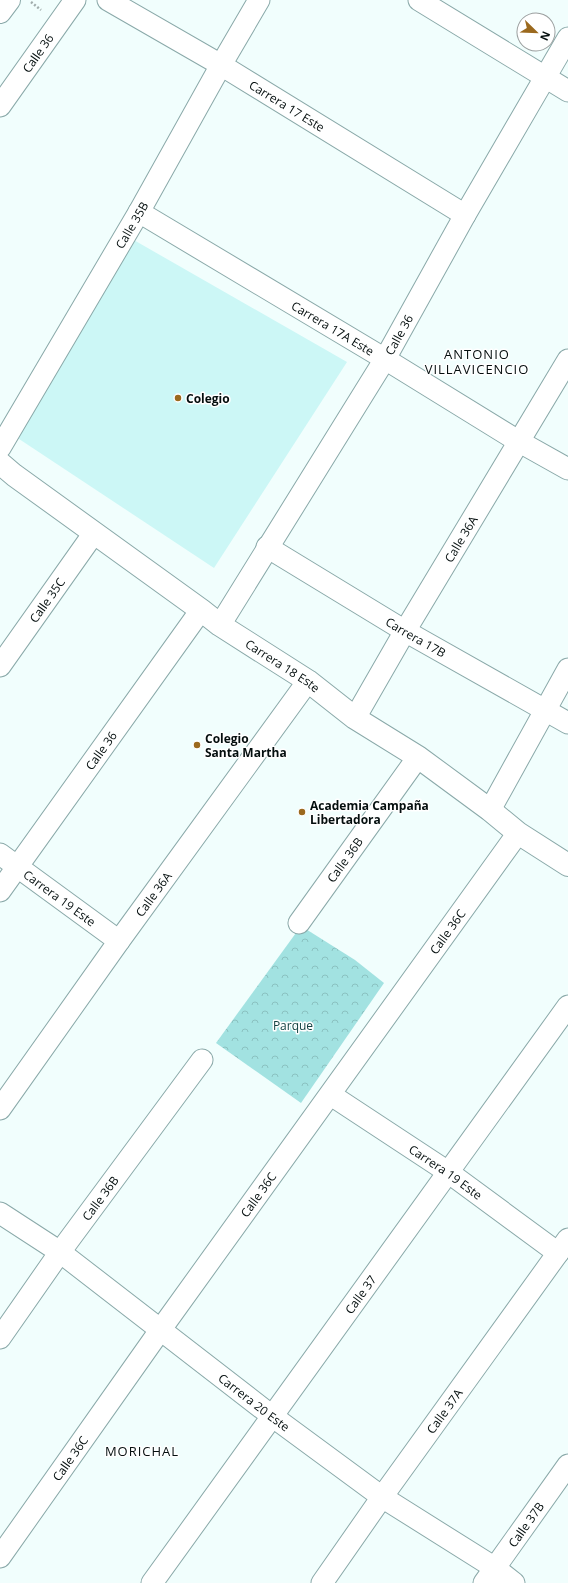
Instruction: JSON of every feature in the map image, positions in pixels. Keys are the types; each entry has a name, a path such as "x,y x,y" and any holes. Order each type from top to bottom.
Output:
{"street":[{"path":"0,12 9,0"},
{"name":"Calle 36","path":"0,106 75,0"},
{"name":"Carrera 17 Este","path":"108,0 221,65 465,215"},
{"name":"Calle 35B","path":"0,448 139,212 259,0"},
{"path":"419,0 568,91"},
{"name":"Calle 36","path":"220,626 267,547 385,359 465,215 568,38"},
{"name":"Carrera 17A Este","path":"139,212 385,359 518,441 568,469"},
{"name":"Calle 36A","path":"355,718 405,630 568,360"},
{"name":"Carrera 18 Este","path":"0,463 14,475 201,610 220,626 308,681 355,718 418,757 490,810 518,833 568,865"},
{"name":"Calle 35C","path":"0,666 94,533"},
{"name":"Carrera 17B","path":"267,547 405,630 568,723"},
{"name":"Calle 36","path":"0,891 201,610"},
{"path":"490,810 568,668"},
{"name":"Calle 36A","path":"0,1109 308,681"},
{"name":"Calle 36B","path":"299,922 418,757"},
{"name":"Calle 36C","path":"0,1557 161,1329 331,1095 518,833"},
{"name":"Carrera 19 Este","path":"0,854 120,941"},
{"name":"Calle 37","path":"152,1583 568,1006"},
{"name":"Calle 36B","path":"0,1338 60,1252 202,1060"},
{"name":"Carrera 19 Este","path":"331,1095 563,1246"},
{"name":"Carrera 20 Este","path":"0,1213 60,1252 272,1416 489,1575 514,1583"},
{"name":"Calle 37A","path":"322,1583 382,1497 563,1246"},
{"name":"Calle 37B","path":"489,1575 568,1465"}],"shaded area":[{"name":"Colegio","path":"125,235 347,362 214,568 10,433"}],"green space":[{"name":"Parque","path":"301,926 355,960 384,983 301,1103 216,1043"}],"place":[{"name":"Colegio","path":"178,398"},
{"name":"Colegio Santa Martha","path":"197,745"},
{"name":"Academia Campaña Libertadora","path":"302,812"}],"district":[{"name":"ANTONIO VILLAVICENCIO","path":"477,362"},
{"name":"MORICHAL","path":"142,1451"}]}
